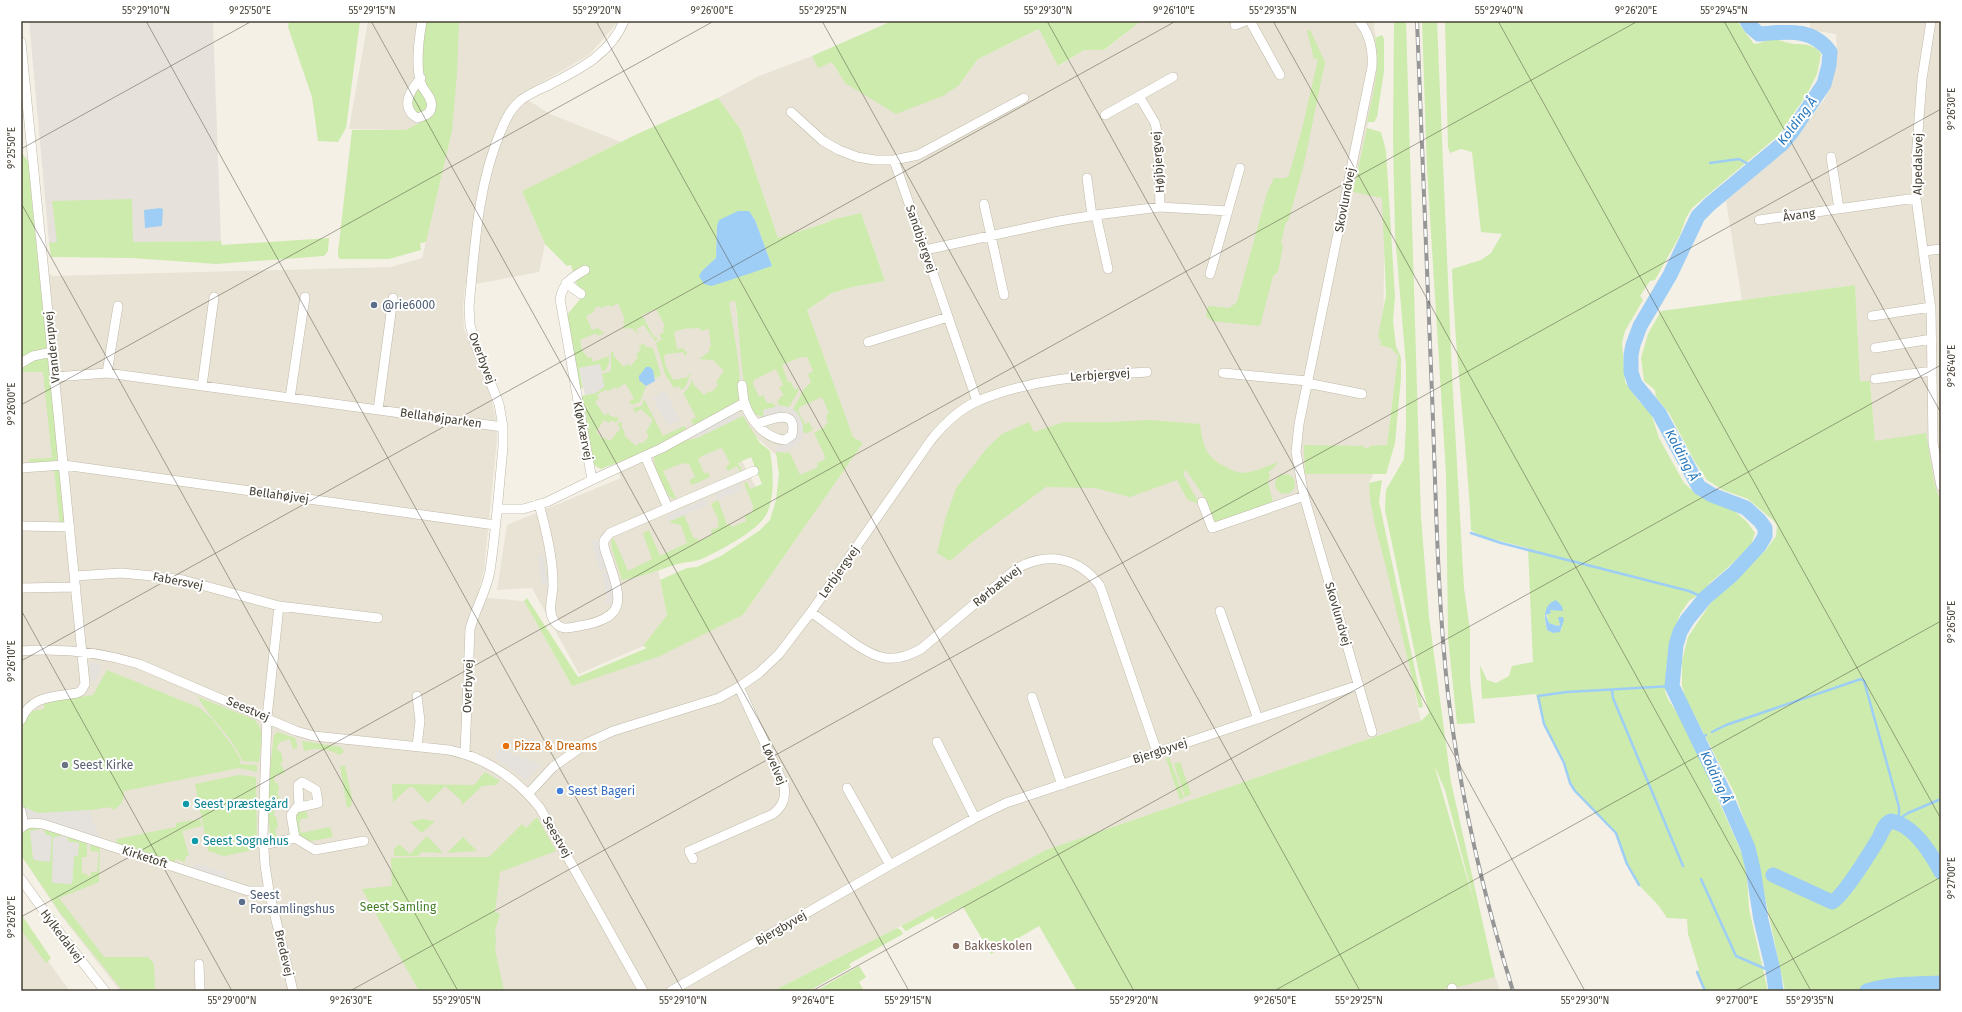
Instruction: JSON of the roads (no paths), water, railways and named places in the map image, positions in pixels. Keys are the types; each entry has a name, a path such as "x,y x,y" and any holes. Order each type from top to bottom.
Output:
{"street":[{"path":"421,78 419,53 422,21"},
{"name":"Overbyvej","path":"465,754 470,629 473,617 484,596 490,572 497,509 503,426 499,404 470,325 469,306 482,189 494,148 507,116 514,106 528,95 592,61 615,37 624,21"},
{"path":"1235,25 1245,21"},
{"path":"1250,21 1280,76"},
{"name":"Skovlundvej","path":"1359,21 1367,33 1371,44 1372,67 1299,424 1296,452 1304,496 1372,732"},
{"name":"Alpedalsvej","path":"1931,21 1922,79 1916,160 1916,198 1931,307 1935,368 1933,443 1941,486"},
{"name":"Vranderupvej","path":"21,42 83,651"},
{"path":"1105,115 1173,77"},
{"name":"Højbjergvej","path":"1139,96 1155,123 1158,136 1160,207"},
{"path":"791,112 823,141 839,150 863,158 894,160 918,155 1024,98"},
{"path":"21,144 31,144"},
{"path":"1831,157 1839,209"},
{"name":"Sandbjergvej","path":"894,160 977,401"},
{"path":"1210,274 1240,168"},
{"path":"1087,178 1094,216 1108,269"},
{"name":"Åvang","path":"1759,220 1916,198"},
{"path":"984,204 1004,295"},
{"name":"Højbjergvej","path":"924,250 990,234 1059,220 1160,207 1228,211"},
{"path":"1924,251 1941,250"},
{"path":"581,294 566,283 573,276 585,270"},
{"name":"Kløvkærvej","path":"566,283 560,299 592,480"},
{"path":"202,386 214,297"},
{"path":"290,398 305,297"},
{"path":"378,410 393,298"},
{"path":"108,373 118,306"},
{"path":"1872,316 1931,307"},
{"path":"868,342 948,317"},
{"path":"1875,348 1932,339"},
{"path":"21,362 33,356 52,352"},
{"path":"1875,379 1935,368"},
{"name":"Lerbjergvej","path":"528,794 553,767 587,743 613,732 719,698 739,687 759,673 779,654 811,612 931,440 945,424 977,401 1011,390 1062,378 1147,372"},
{"name":"Bellahøjparken","path":"55,377 108,373 503,426"},
{"path":"1222,373 1308,382 1362,394"},
{"path":"742,385 744,403 757,424"},
{"path":"497,509 523,508 539,504 645,456 744,403"},
{"path":"645,456 668,508"},
{"name":"Bellahøjvej","path":"21,468 64,465 495,525"},
{"path":"539,504 546,529 551,569 553,586 550,601 553,620 561,627 566,629 597,623 608,618 616,610 618,597 616,584 604,548 604,541 610,534 754,471"},
{"path":"1202,502 1212,528 1304,496"},
{"path":"21,526 70,527"},
{"name":"Rørbækvej","path":"811,612 871,654 887,659 903,658 921,649 1016,569 1025,564 1046,558 1067,560 1086,570 1094,578 1104,596 1157,752"},
{"name":"Fabersvej","path":"75,576 121,573 183,580 279,606 378,618"},
{"path":"21,588 76,587"},
{"path":"267,717 279,606"},
{"path":"1220,611 1258,719"},
{"name":"Seestvej","path":"21,651 83,651 112,656 139,664 267,717 296,731 314,736 417,746 465,754 484,760 499,770 528,794 540,808 643,991"},
{"path":"21,720 31,705 39,700 78,693 81,691 85,684 83,651"},
{"name":"Bjergbyvej","path":"670,991 890,865 975,818 1006,803 1358,685"},
{"name":"Løvelvej","path":"693,859 689,851 772,814 779,809 784,802 786,794 784,785 739,687"},
{"path":"417,696 420,721 417,746"},
{"path":"1032,697 1062,784"},
{"name":"Bredevej","path":"267,717 263,845 269,891 293,991"},
{"path":"937,742 975,818"},
{"path":"847,788 890,865"},
{"path":"295,838 291,815 299,807"},
{"path":"21,811 22,826"},
{"name":"Kirketoft","path":"22,826 33,823 43,824 248,891 269,891"},
{"path":"263,845 295,838 315,850 364,841"},
{"name":"Hylkedalvej","path":"21,879 62,936 105,991"},
{"path":"199,964 200,991"}],"water":[{"path":"163,209 162,226 145,228 144,210"},
{"path":"738,211 749,211 755,220 772,266 712,286 704,284 699,276 702,271 716,258 717,226 719,220"},
{"path":"646,367 650,367 653,370 655,381 646,386 639,380 639,376"},
{"path":"1556,600 1562,606 1563,611 1550,610 1551,613 1546,615 1549,623 1558,626 1560,625 1558,617 1563,617 1564,620 1560,632 1553,633 1547,630 1545,614 1548,606"}],"waterway":[{"name":"Kolding Å","path":"1747,21 1759,34 1779,32 1798,33 1815,38 1823,44 1830,52 1829,65 1824,84 1792,132 1782,144 1710,204 1698,216 1670,275 1640,326 1631,355 1631,372 1635,384 1659,413 1699,487 1712,495 1746,508 1765,528 1765,536 1759,546 1733,574 1705,598 1687,620 1680,632 1676,645 1672,686 1726,797 1748,848 1776,991"},
{"path":"1710,163 1739,159 1754,167"},
{"path":"1471,533 1501,543 1689,591 1705,598"},
{"path":"1712,732 1726,725 1861,679 1864,681 1899,807 1899,815 1892,821"},
{"path":"1639,885 1627,864 1616,833 1575,791 1570,783 1564,763 1544,724 1538,696 1567,692 1672,686"},
{"path":"1612,690 1613,698 1683,866"},
{"path":"1699,739 1706,735"},
{"path":"1894,822 1908,813 1941,799"},
{"path":"1773,875 1832,902 1850,883 1885,826 1891,821 1907,828 1921,841 1941,872"},
{"path":"1701,879 1736,956 1766,969 1773,970"},
{"path":"1697,972 1705,991"},
{"path":"1867,991 1895,985 1941,983"}],"railway":[{"path":"1417,21 1437,544 1444,656 1453,732 1466,807 1482,881 1513,991"}],"place":[{"name":"@rie6000","path":"374,305"},
{"name":"Pizza & Dreams","path":"506,746"},
{"name":"Seest Kirke","path":"65,765"},
{"name":"Seest Bageri","path":"560,791"},
{"name":"Seest præstegård","path":"186,804"},
{"name":"Seest Sognehus","path":"195,841"},
{"name":"Seest Forsamlingshus","path":"242,902"},
{"name":"Bakkeskolen","path":"956,946"}],"park label":[{"name":"Seest Samling","path":"398,907"}]}
